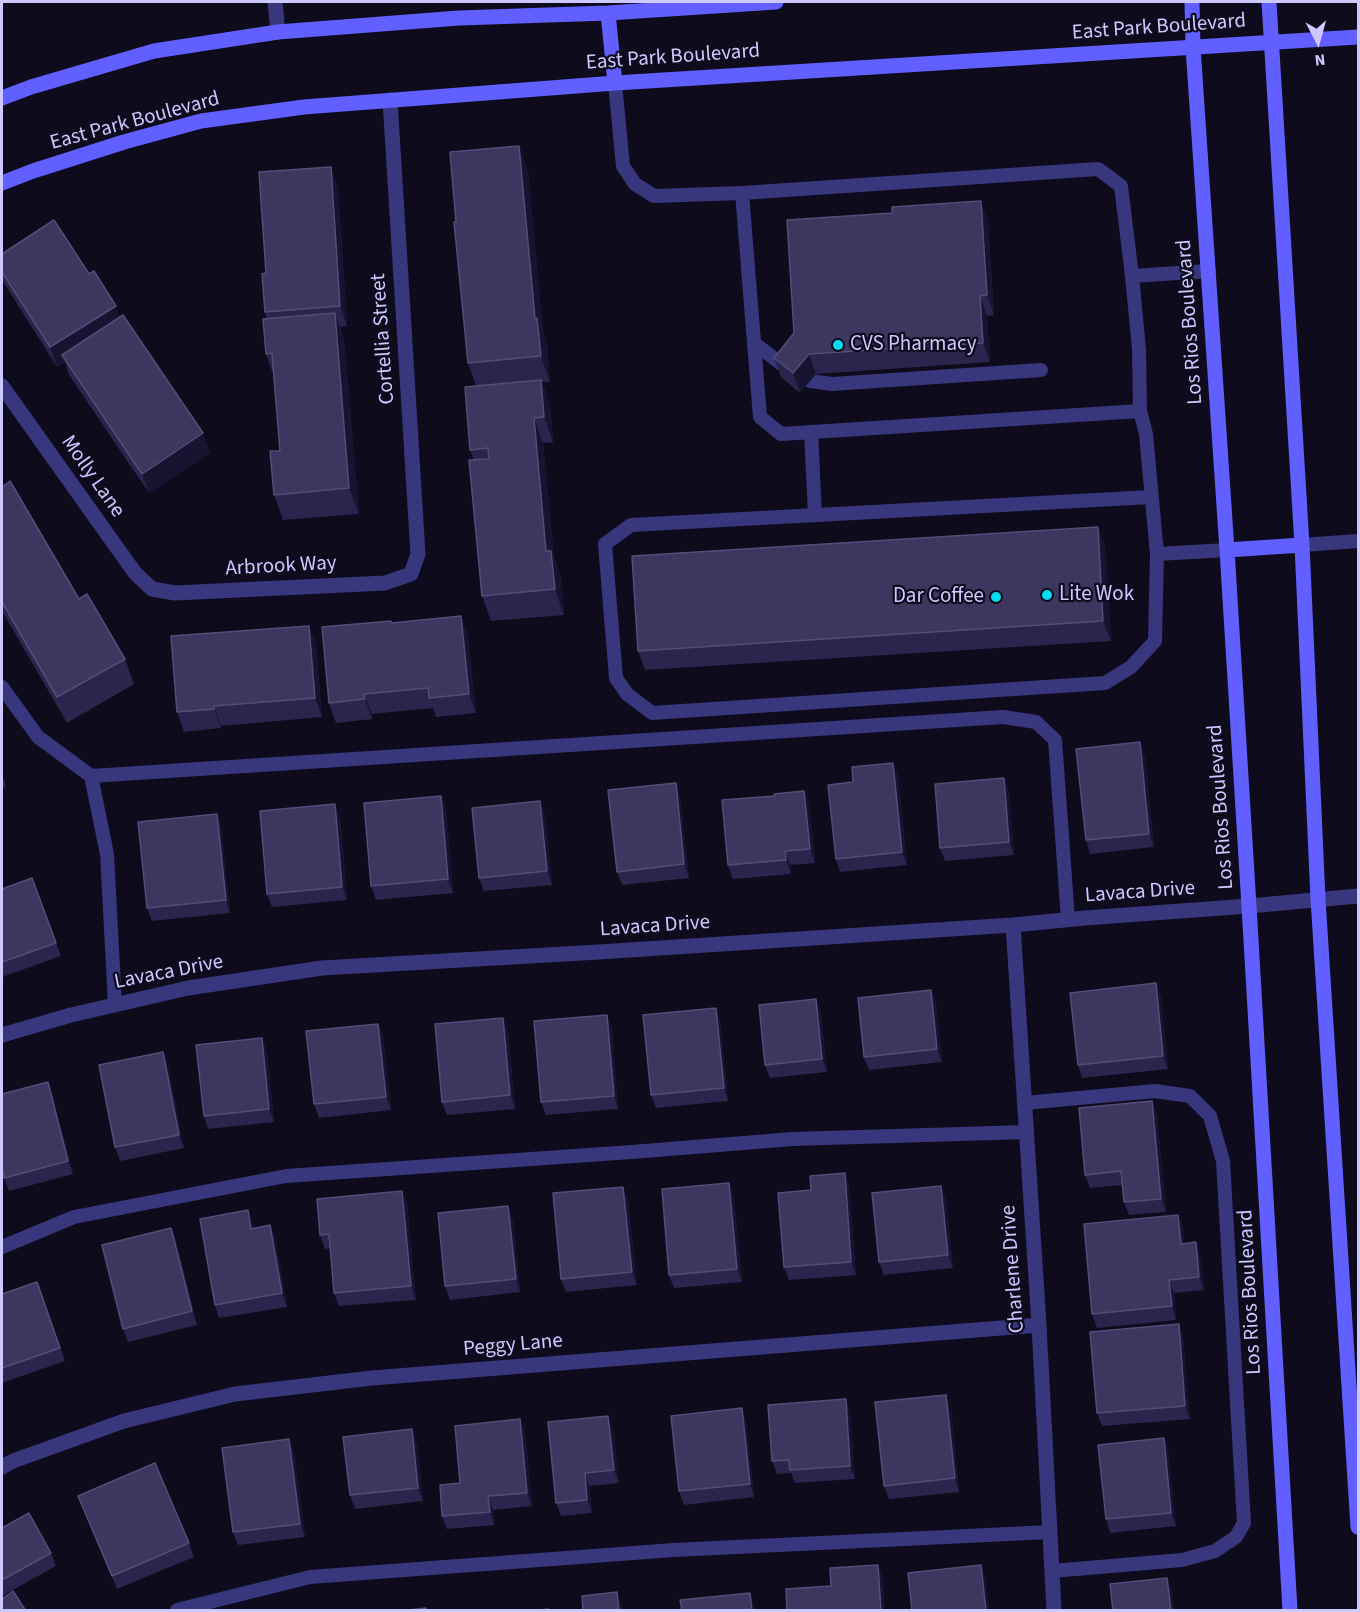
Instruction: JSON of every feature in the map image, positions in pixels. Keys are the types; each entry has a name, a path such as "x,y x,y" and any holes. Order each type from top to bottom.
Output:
{"main road":[{"path":"2,98 31,87 154,51 278,32 608,7 776,2"},
{"name":"Los Rios Boulevard","path":"1192,2 1193,47 1249,906 1290,1611"},
{"path":"1269,2 1302,545 1318,899 1359,1527"},
{"path":"608,7 615,83"},
{"name":"East Park Boulevard","path":"2,183 124,142 201,121 304,107 615,83 1359,37"},
{"path":"1227,550 1302,545"}],"street":[{"path":"275,2 278,32"},
{"name":"Cortellia Street","path":"390,100 418,554 411,574"},
{"name":"Molly Lane","path":"2,386 135,573 152,589"},
{"name":"Arbrook Way","path":"152,589 175,593 385,583 411,574"},
{"name":"Lavaca Drive","path":"2,1035 71,1015 188,988 322,968 1013,925 1359,896"},
{"name":"Charlene Drive","path":"1013,925 1039,1325 1054,1611"},
{"name":"Peggy Lane","path":"2,1467 124,1421 236,1394 384,1377 1039,1325"}],"lane":[{"path":"615,83 622,166 634,184 654,196 742,193 1098,170 1120,186 1132,276 1139,349 1140,411 1146,434 1157,554 1155,641 1131,667 1104,683 652,713 627,694 616,678 605,544 631,525 1151,496"},
{"path":"742,193 760,417 781,434 1140,411"},
{"path":"1132,276 1209,271"},
{"path":"754,343 788,369"},
{"path":"810,381 832,384 1041,370"},
{"path":"811,432 815,515"},
{"path":"1302,545 1359,541"},
{"path":"1157,554 1227,550"},
{"path":"2,687 38,737 91,776 1003,717 1036,722 1055,740 1068,920"},
{"path":"91,776 107,854 115,1005"},
{"path":"1025,1103 1155,1091 1190,1096 1210,1116 1222,1161 1244,1523 1236,1537 1215,1551 1182,1560 1052,1571"},
{"path":"2,1247 74,1217 286,1176 794,1139 1027,1132"},
{"path":"177,1611 310,1577 674,1550 1050,1532"}],"building":[{"path":"519,146 535,318 537,318 541,356 468,363 454,222 456,222 450,152"},
{"path":"331,167 340,306 265,312 262,274 266,273 259,172"},
{"name":"CVS Pharmacy","path":"981,201 987,295 980,296 983,343 809,354 793,373 774,358 794,333 787,220 892,213 892,207"},
{"path":"54,220 89,274 94,271 116,306 50,347 2,272 2,254"},
{"path":"335,313 349,488 274,495 270,451 280,451 272,353 266,354 263,319"},
{"path":"123,315 203,433 142,474 62,355"},
{"path":"541,380 544,417 534,418 546,551 551,551 555,589 482,596 469,460 489,459 488,448 470,450 465,387"},
{"path":"10,481 79,599 87,594 125,659 57,697 2,602 2,487"},
{"path":"1098,527 1103,621 638,651 632,556"},
{"path":"461,616 469,694 429,698 428,688 364,694 365,699 329,703 322,627"},
{"path":"309,626 315,698 214,706 214,709 177,712 171,636"},
{"path":"1140,742 1149,834 1086,840 1076,749"},
{"path":"893,763 902,852 836,859 828,785 853,782 852,767"},
{"path":"1004,778 1009,842 940,848 935,784"},
{"path":"676,783 684,864 617,872 608,790"},
{"path":"804,791 810,849 785,851 786,860 728,865 722,800 775,796 774,794"},
{"path":"441,796 448,879 371,886 364,803"},
{"path":"540,801 547,871 479,878 472,808"},
{"path":"335,804 342,887 267,894 260,811"},
{"path":"217,814 226,900 147,908 138,822"},
{"path":"32,878 56,943 2,962 2,889"},
{"path":"1156,983 1163,1056 1078,1065 1070,993"},
{"path":"931,990 937,1049 864,1057 858,998"},
{"path":"816,999 822,1059 765,1065 759,1005"},
{"path":"716,1008 724,1088 651,1095 643,1015"},
{"path":"607,1015 614,1096 541,1102 534,1021"},
{"path":"503,1018 510,1095 442,1102 435,1024"},
{"path":"378,1024 386,1097 314,1104 306,1031"},
{"path":"262,1038 269,1109 204,1116 196,1045"},
{"path":"163,1052 179,1135 115,1147 99,1065"},
{"path":"48,1082 68,1161 4,1178 2,1094"},
{"path":"1152,1101 1161,1199 1124,1202 1121,1171 1085,1175 1079,1108"},
{"path":"845,1173 851,1262 784,1267 778,1193 811,1190 810,1176"},
{"path":"729,1183 737,1269 669,1275 662,1189"},
{"path":"941,1186 948,1255 879,1262 872,1193"},
{"path":"623,1187 632,1272 561,1279 553,1193"},
{"path":"402,1191 411,1286 334,1293 329,1234 320,1235 317,1199"},
{"path":"508,1206 516,1279 445,1286 438,1213"},
{"path":"248,1210 251,1229 270,1225 282,1293 215,1305 200,1219"},
{"path":"1178,1215 1181,1244 1196,1242 1199,1277 1169,1280 1172,1306 1092,1314 1084,1224"},
{"path":"171,1228 192,1311 123,1329 102,1245"},
{"path":"37,1282 60,1348 2,1368 2,1294"},
{"path":"1179,1324 1185,1406 1097,1413 1090,1332"},
{"path":"946,1395 955,1478 884,1486 875,1402"},
{"path":"846,1399 850,1466 790,1470 789,1460 772,1461 768,1405"},
{"path":"742,1408 750,1484 679,1491 671,1416"},
{"path":"608,1416 614,1470 585,1473 587,1500 556,1503 548,1422"},
{"path":"520,1419 527,1493 488,1496 490,1512 442,1516 440,1485 460,1483 455,1426"},
{"path":"412,1429 418,1488 350,1495 343,1437"},
{"path":"1164,1438 1171,1513 1106,1519 1098,1445"},
{"path":"289,1439 300,1524 233,1532 222,1448"},
{"path":"155,1463 189,1543 112,1576 78,1496"},
{"path":"29,1513 51,1553 2,1580 2,1528"},
{"path":"878,1565 881,1611 787,1611 786,1589 831,1586 830,1568"},
{"path":"981,1565 986,1611 912,1611 908,1573"},
{"path":"1167,1578 1171,1611 1113,1611 1110,1584"},
{"path":"13,1591 26,1611 2,1611 2,1599"},
{"path":"617,1592 619,1611 583,1611 582,1596"},
{"path":"750,1593 752,1611 682,1611 680,1600"},
{"path":"426,1608 426,1611 401,1611"}],"place":[{"name":"CVS Pharmacy","path":"838,345"},
{"name":"Lite Wok","path":"1047,595"},
{"name":"Dar Coffee","path":"996,597"}]}
